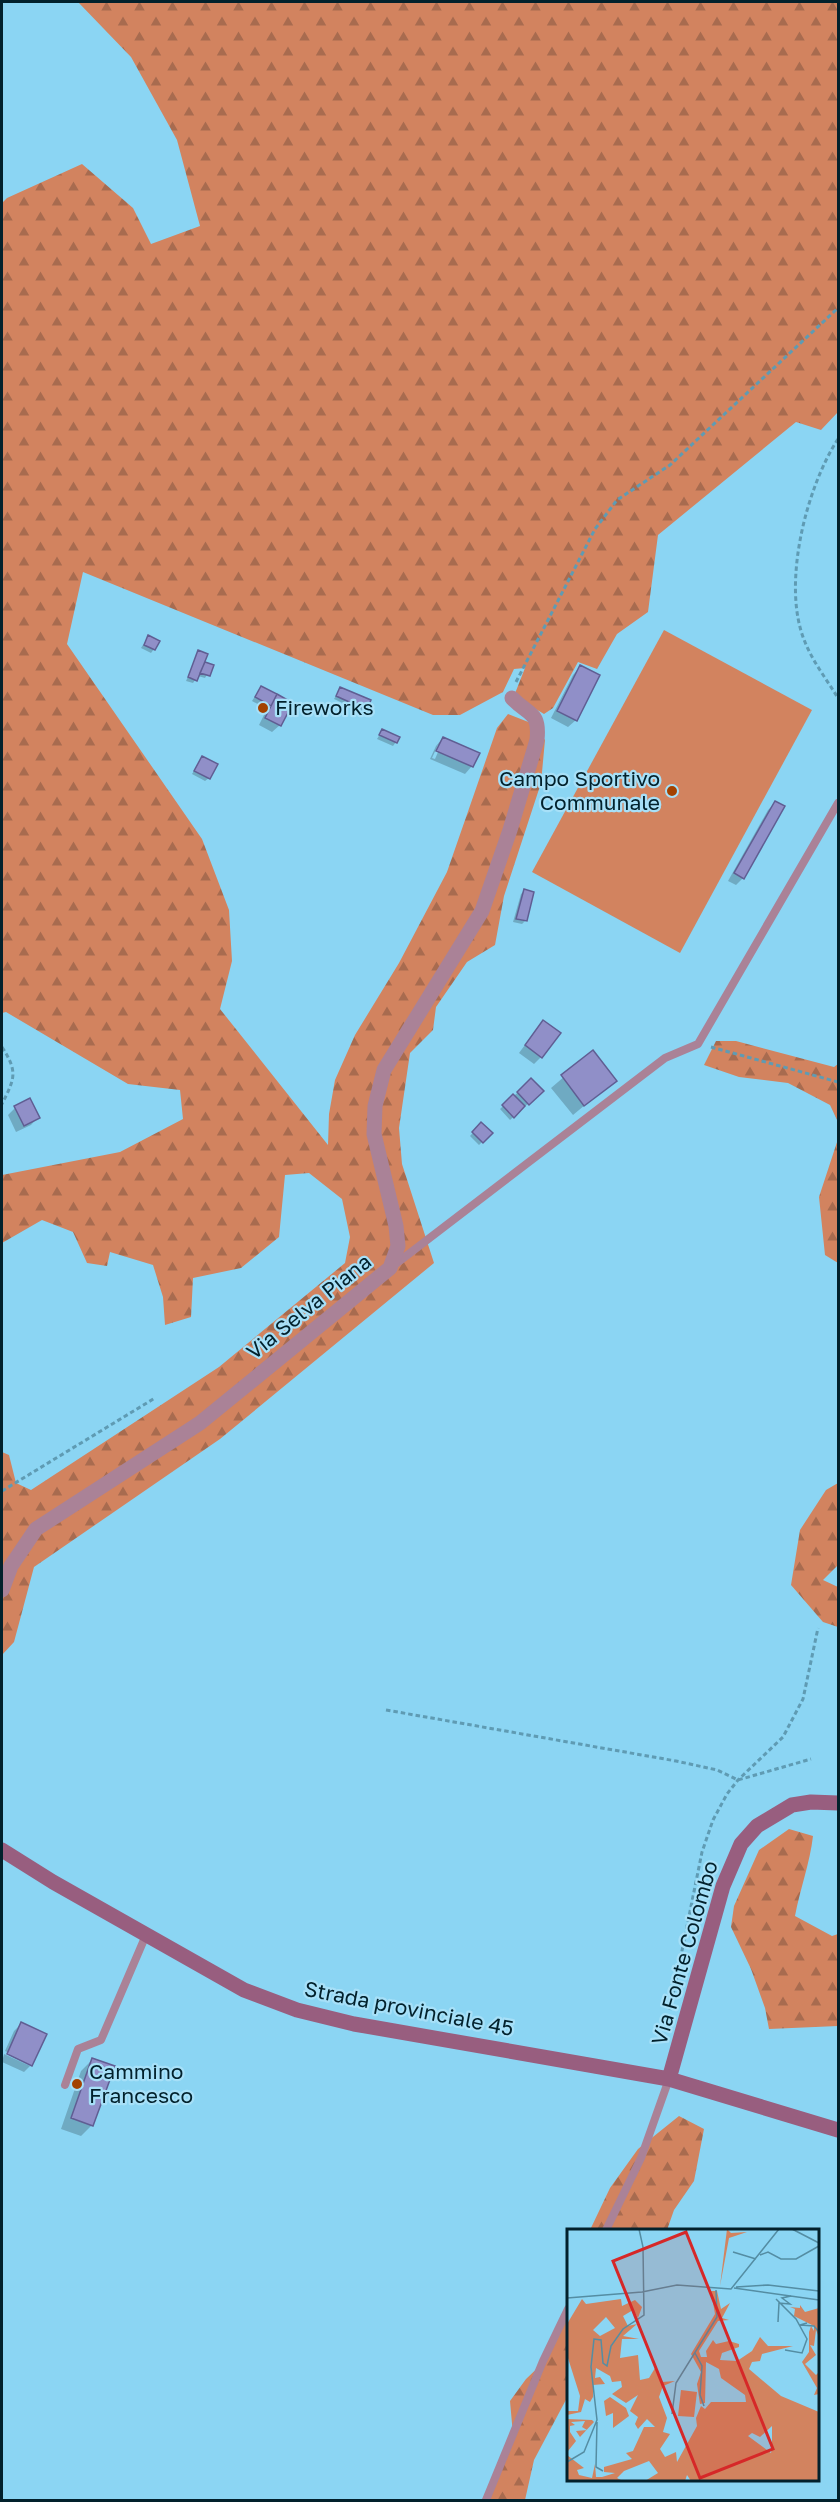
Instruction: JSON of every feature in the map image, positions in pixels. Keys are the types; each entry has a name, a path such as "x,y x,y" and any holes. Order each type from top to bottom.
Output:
{"main road":[{"name":"Via Fonte Colombo","path":"669,2079 723,1886 741,1844 757,1826 792,1805 811,1802 838,1803"},
{"name":"Strada provinciale 45","path":"2,1850 53,1882 244,1990 297,2010 354,2024 669,2079 838,2130"}],"street":[{"name":"Via Selva Piana","path":"2,1590 11,1566 36,1529 200,1423 390,1268 398,1246 396,1226 374,1134 375,1106 384,1070 482,911 510,830 537,740 539,726 532,713 513,699"}],"lane":[{"path":"390,1268 665,1058 698,1044 838,803"},
{"path":"66,2085 78,2049 101,2040 146,1935"},
{"path":"606,2229 641,2158 669,2079"},
{"path":"486,2500 543,2361 567,2311"}],"path":[{"path":"513,699 513,688 595,529 617,500 670,465 838,308"},
{"path":"838,439 824,462 813,492 795,564 795,606 804,642 838,698"},
{"path":"698,1044 838,1082"},
{"path":"2,1047 13,1065 11,1086 2,1104"},
{"path":"2,1491 155,1398"},
{"path":"386,1710 676,1761 717,1770 738,1780 811,1759"}],"green space":[{"path":"78,2 838,2 838,412 821,430 796,422 658,535 648,612 617,634 597,669 578,662 553,708 544,714 514,696 525,668 514,669 503,692 460,715 433,715 83,572 67,644 202,839 229,910 232,961 220,1009 328,1145 329,1114 335,1080 355,1035 399,963 447,872 497,728 508,714 531,723 545,740 541,783 504,896 495,945 467,962 436,1007 433,1030 410,1053 399,1128 402,1164 434,1263 220,1439 34,1567 14,1642 2,1655 2,1452 9,1455 16,1483 31,1490 219,1367 345,1263 350,1237 342,1199 309,1173 285,1175 279,1237 241,1268 193,1278 191,1317 165,1325 163,1297 153,1265 110,1252 107,1266 87,1263 73,1232 42,1220 2,1243 2,1175 120,1152 183,1119 180,1090 128,1084 6,1012 2,1013 2,203 7,198 82,164 133,208 151,244 200,226 177,140 131,57"},
{"name":"Campo Sportivo Communale","path":"664,630 812,710 680,953 532,872"},
{"path":"716,1041 736,1041 834,1067 838,1064 838,1122 830,1105 788,1083 739,1077 704,1065"},
{"path":"838,1139 838,1263 825,1255 819,1197"},
{"path":"838,1483 838,1565 823,1580 838,1587 838,1627 823,1622 791,1585 800,1530 826,1490"},
{"path":"789,1829 813,1836 795,1916 832,1936 838,1934 838,2026 769,2029 765,2008 751,1969 731,1927 734,1906 759,1850"},
{"path":"679,2116 704,2129 694,2181 674,2210 667,2229 590,2229 610,2188 638,2149"},
{"path":"567,2311 567,2398 534,2460 525,2500 482,2500 513,2435 510,2401 526,2379 548,2358"}],"building":[{"path":"148,635 160,641 155,650 144,645"},
{"path":"198,650 208,654 197,681 188,677"},
{"path":"205,662 214,665 210,676 200,673"},
{"path":"580,665 600,675 577,721 557,711"},
{"path":"261,686 277,694 271,706 255,697"},
{"path":"340,687 371,700 367,710 336,696"},
{"path":"277,694 293,703 281,726 265,718"},
{"path":"382,729 400,737 397,743 379,735"},
{"path":"443,737 480,753 473,767 436,751"},
{"path":"202,756 218,764 210,779 194,771"},
{"path":"775,801 785,806 744,879 734,873"},
{"path":"524,889 534,892 527,921 516,919"},
{"path":"543,1020 561,1033 542,1058 525,1045"},
{"path":"593,1050 617,1081 584,1106 561,1075"},
{"path":"531,1078 544,1091 529,1105 517,1092"},
{"path":"513,1094 525,1106 514,1118 502,1105"},
{"path":"30,1098 40,1118 24,1126 14,1106"},
{"path":"481,1122 493,1133 483,1143 472,1132"},
{"path":"21,2022 47,2034 32,2066 7,2054"},
{"path":"92,2058 115,2066 93,2126 71,2118"}],"place":[{"name":"Fireworks","path":"263,708"},
{"name":"Campo Sportivo Communale","path":"672,791"},
{"name":"Cammino Francesco","path":"77,2084"}]}
